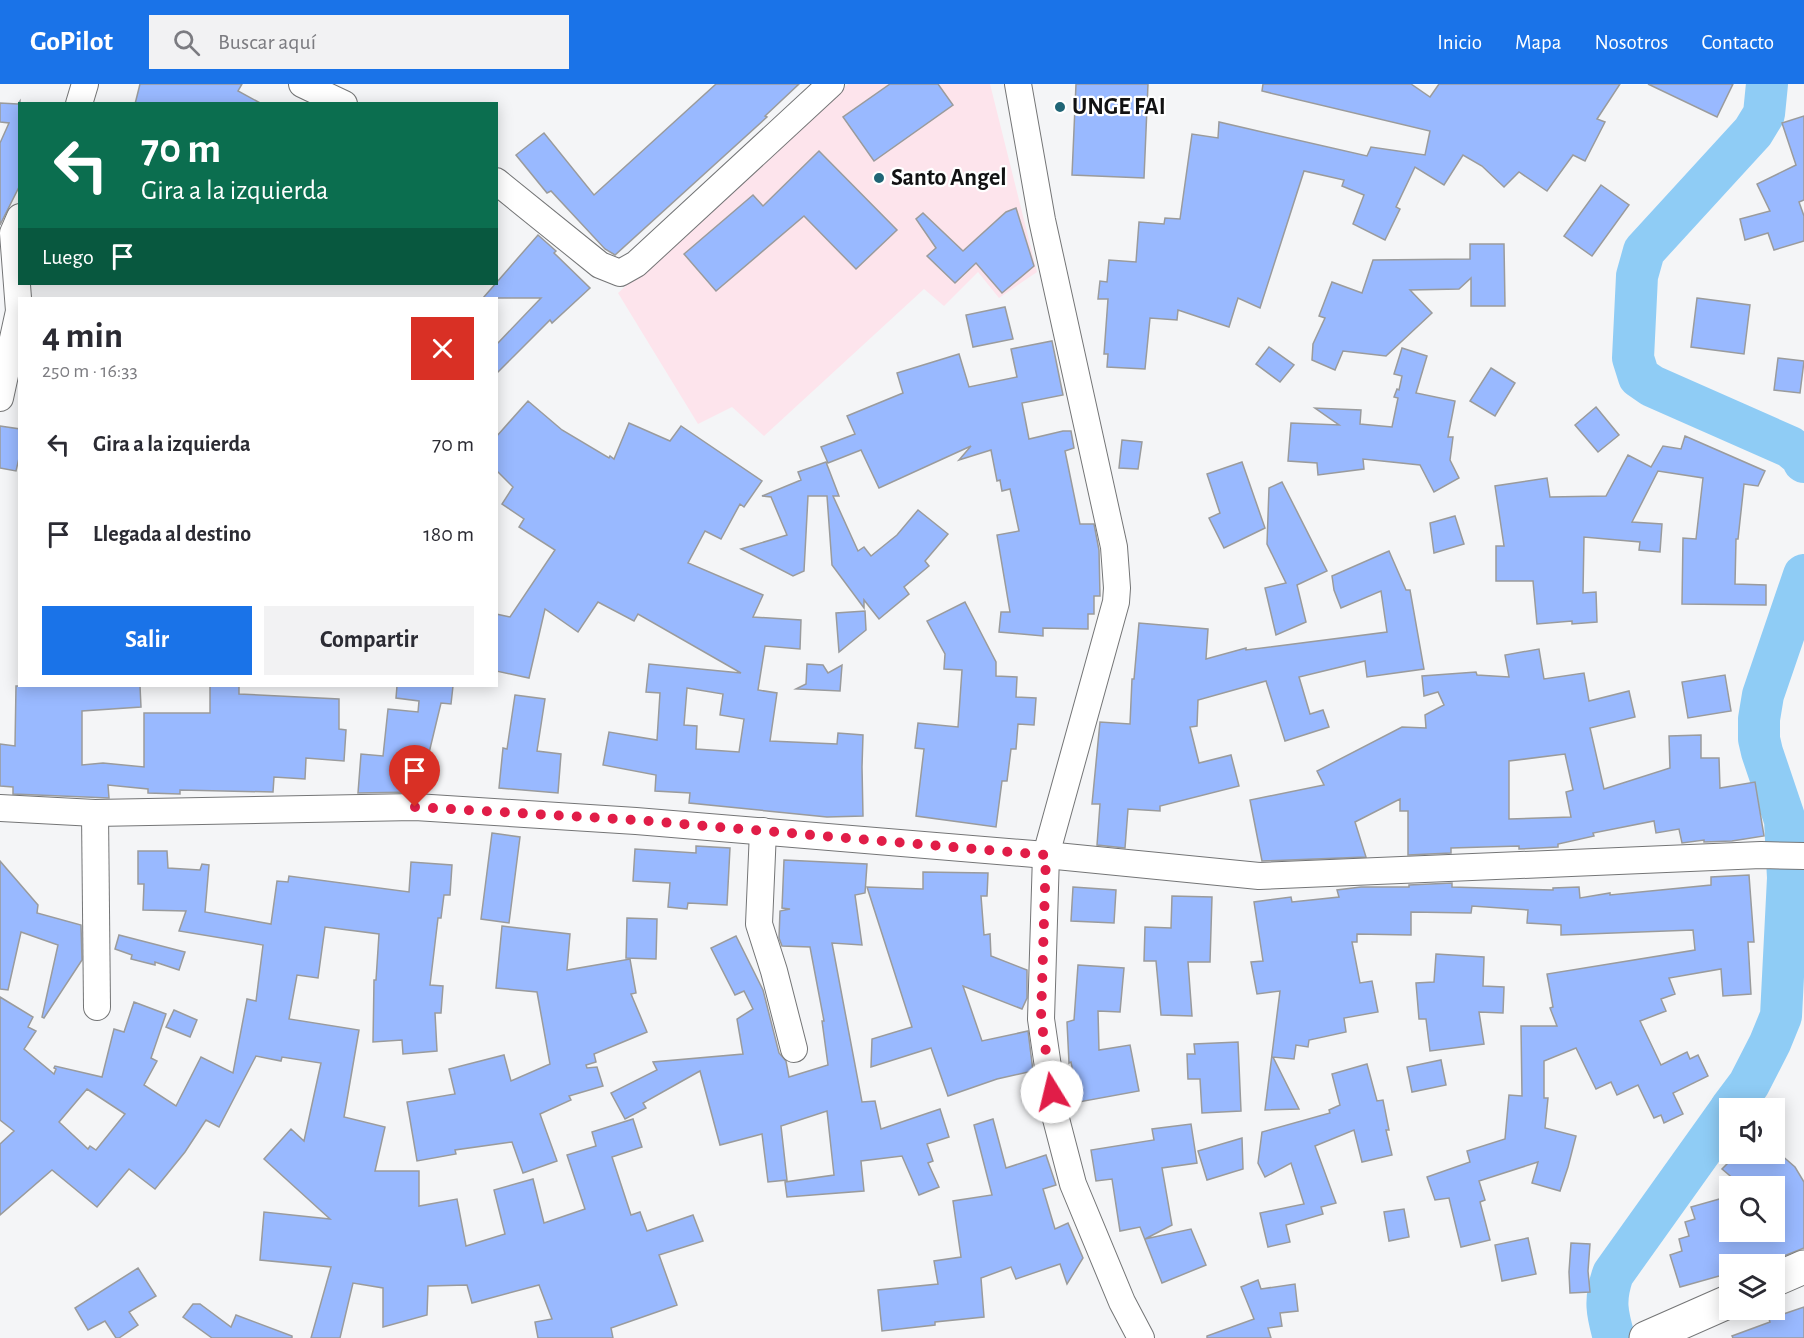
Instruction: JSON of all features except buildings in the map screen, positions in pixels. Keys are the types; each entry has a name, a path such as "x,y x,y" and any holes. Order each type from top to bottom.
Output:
{"main road":[{"path":"1785,1275 1804,1267"},
{"path":"1646,1338 1719,1306"}],"street":[{"path":"80,102 85,84"},
{"path":"302,84 340,102"},
{"path":"498,183 600,265 620,273 636,264 831,84"},
{"path":"1018,84 1042,219 1114,547 1118,588 1089,704 1046,855 1041,1019 1056,1115 1073,1184 1122,1302 1141,1338"},
{"path":"0,204 18,211"},
{"path":"18,222 13,233 18,298"},
{"path":"0,398 18,316"},
{"path":"0,808 95,813 415,807 636,820 1046,855 1259,876 1761,855 1804,856"},
{"path":"95,813 97,1007"},
{"path":"763,831 759,924 794,1049"}],"shaded area":[{"name":"Santo Angel","path":"848,84 990,84 1037,272 999,298 978,272 944,306 924,289 764,436 732,407 698,424 618,293"}],"waterway":[{"path":"1767,84 1764,114 1753,132 1644,251 1637,276 1633,358 1639,377 1652,386 1790,447 1801,456 1804,462"},
{"path":"1738,1098 1749,1084 1781,1016 1788,878 1785,820 1762,752 1759,739 1759,719 1763,695 1804,575"},
{"path":"1614,1338 1608,1306 1608,1291 1613,1274 1719,1125"}],"place":[{"name":"UNGE FAI","path":"1060,107"},
{"name":"Santo Angel","path":"879,178"}],"route":[{"path":"415,807 636,820 1046,855 1041,1019 1052,1092"}]}
